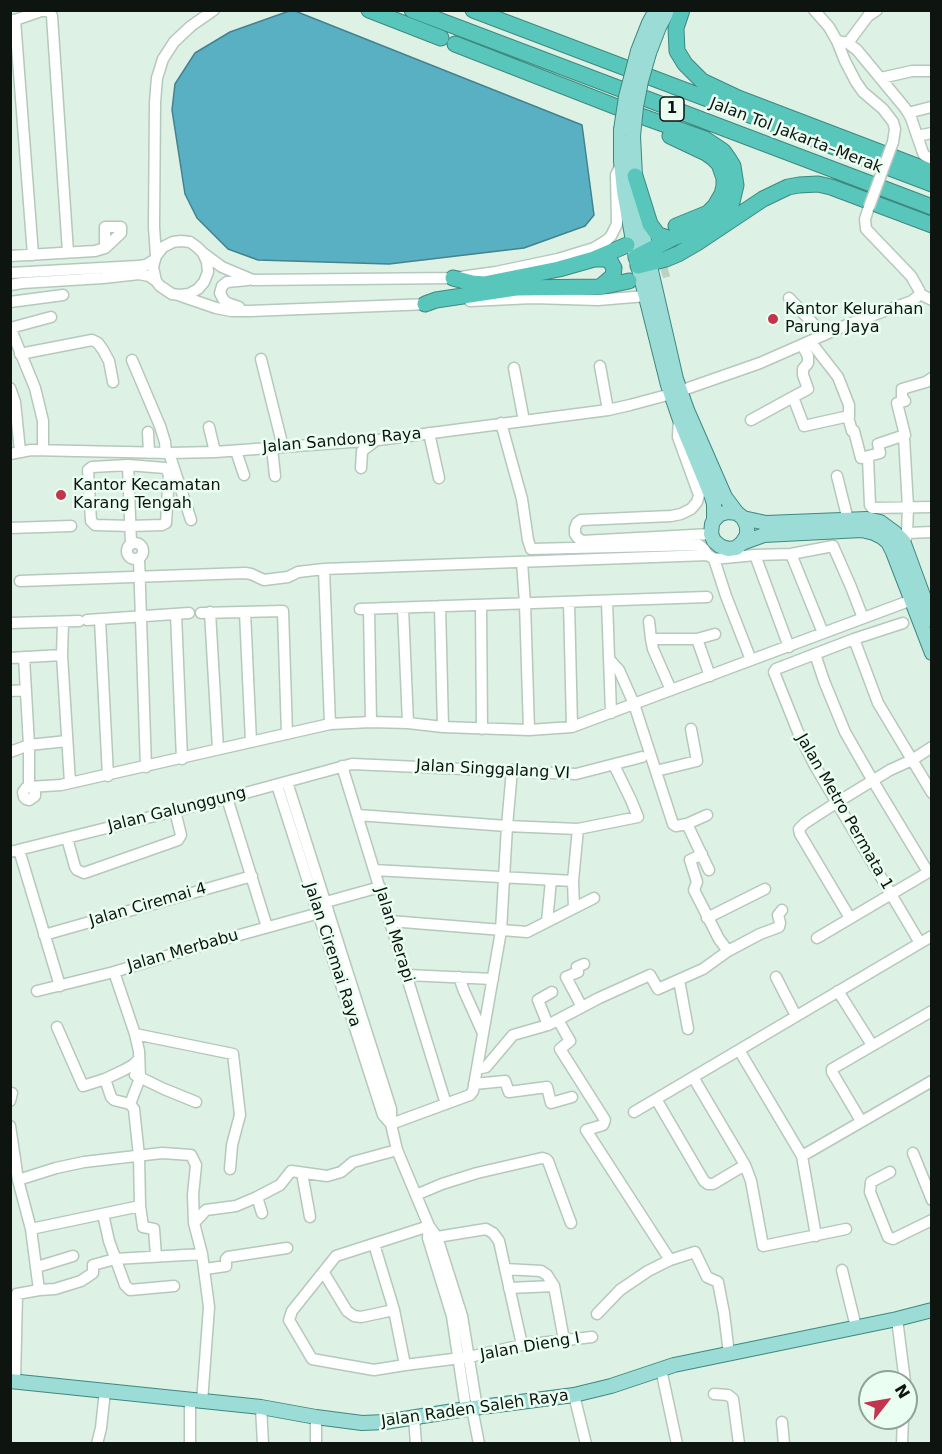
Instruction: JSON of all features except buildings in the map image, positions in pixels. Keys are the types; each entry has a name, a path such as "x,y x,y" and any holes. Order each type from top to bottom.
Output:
{"highway":[{"path":"369,10 556,83 706,153 719,164 724,186 719,200 708,213 674,232 639,257"},
{"name":"Jalan Tol Jakarta–Merak","path":"412,10 932,207"},
{"name":"Jalan Tol Jakarta–Merak","path":"473,10 932,184"},
{"path":"682,10 676,28 677,51 685,64 702,81 738,98 932,172"},
{"path":"798,120 904,174"},
{"path":"635,176 652,228 662,237 674,232"},
{"path":"453,278 484,284 559,269 594,259 678,254 763,199 788,187 799,185 818,184 831,187 932,225"},
{"path":"668,269 684,261 767,205 778,193"},
{"path":"594,259 609,261 614,268 613,276 600,287"},
{"path":"425,304 436,300 516,288 600,287 629,281"}],"main road":[{"path":"627,133 641,227 639,257 646,296 675,392 725,497 747,526 747,535 736,548 728,549 714,541 712,527 714,504 679,417 675,392 639,257 624,190 621,161 627,133 636,107 649,23 656,10"},
{"path":"644,52 668,10"},
{"path":"712,527 720,514 728,512 766,524 867,519 880,522 905,537 918,598"},
{"path":"742,543 764,535 862,530 882,537 888,543 928,617 932,653"},
{"name":"Jalan Raden Saleh Raya","path":"13,1381 261,1407 362,1423 385,1422 574,1395 611,1386 661,1369 932,1310"}],"street":[{"path":"156,281 153,267 155,258 157,78 163,59 174,42 191,26 214,10"},
{"path":"814,10 843,42 857,50 881,78 908,113 924,154 932,160"},
{"path":"877,10 843,42 845,62 856,82 883,109 895,129 893,142 864,222 866,229 907,271 920,294 932,300"},
{"path":"33,255 13,20 41,11 49,11 52,16 68,252"},
{"path":"881,78 912,71 932,71"},
{"path":"908,113 931,107"},
{"path":"917,136 932,134"},
{"path":"250,311 227,303 220,293 222,286 227,282 253,280 453,278 558,259 594,248 607,240 615,231 617,224 616,176 621,161"},
{"path":"154,227 163,238 173,242"},
{"path":"10,285 142,266 155,258 163,247 182,241 190,242 198,247 222,267 253,280"},
{"path":"10,256 105,248"},
{"path":"179,295 198,290 204,282 208,272 203,253"},
{"path":"10,273 139,274 149,276 166,291 231,311 533,298 588,300 646,296"},
{"name":"Jalan Sandong Raya","path":"15,453 32,450 149,453 236,451 378,440 608,410 675,392 752,366 849,324 912,301 920,294"},
{"path":"10,302 63,295"},
{"path":"789,297 824,335"},
{"path":"43,450 43,420 35,388 11,332 14,327 51,317"},
{"path":"20,354 92,340 98,343 109,361 112,382"},
{"path":"751,420 808,389 803,375 803,369 808,363 806,343"},
{"path":"806,343 838,377 849,405 848,417 861,458 880,453 878,444 905,435 897,404 905,401 902,397 902,389 932,378"},
{"path":"261,359 277,448 275,476"},
{"path":"132,360 160,426 191,520"},
{"path":"600,366 608,410"},
{"path":"514,368 524,421"},
{"path":"10,388 15,402 15,453"},
{"path":"793,397 804,426 848,417"},
{"path":"679,417 678,438 699,495 692,509 671,516 581,520 574,528 575,534 582,541 672,536 712,527"},
{"path":"501,423 522,499 531,549 702,546 711,557 751,660"},
{"path":"209,428 215,452"},
{"path":"148,432 149,453"},
{"path":"429,433 439,478"},
{"path":"904,437 908,507 905,537 932,532"},
{"path":"361,468 362,451 378,440"},
{"path":"236,451 244,475"},
{"path":"868,458 873,509 932,507"},
{"path":"128,465 131,543 140,543 144,551 139,559 146,767"},
{"path":"128,465 165,468 169,474 166,523 130,526 95,525 91,521 88,470 92,467 128,465"},
{"path":"837,476 848,520"},
{"path":"671,516 672,536"},
{"path":"636,518 638,538"},
{"path":"10,528 71,526"},
{"path":"20,581 245,573 264,580 324,569 791,554 833,546 863,618"},
{"path":"791,554 823,633"},
{"path":"755,555 789,647"},
{"path":"522,562 529,730"},
{"path":"324,569 330,724"},
{"path":"371,722 365,609 707,597"},
{"path":"24,657 32,790 58,789 65,784 330,724 408,723 443,727 529,730 572,726 918,598"},
{"path":"607,601 611,713"},
{"path":"569,602 572,726"},
{"path":"481,605 483,729"},
{"path":"440,606 443,727"},
{"path":"404,608 408,723"},
{"path":"218,749 206,613 289,611 287,734"},
{"path":"245,612 251,742"},
{"path":"10,623 100,620 189,613"},
{"path":"176,614 182,759"},
{"path":"100,620 108,776"},
{"path":"650,621 653,648 671,690"},
{"path":"63,622 62,655 67,741 65,784"},
{"name":"Jalan Metro Permata 1","path":"903,623 814,654 776,669 774,672 798,732 836,803 920,943"},
{"path":"651,639 697,639 715,634"},
{"path":"697,639 710,676"},
{"path":"854,639 878,703 932,793"},
{"path":"814,654 845,732 930,871 817,938"},
{"path":"10,658 62,655"},
{"path":"610,660 619,670 634,704 673,824 676,826 687,824 707,815"},
{"path":"10,691 26,690"},
{"path":"656,771 693,763 697,760 691,729"},
{"path":"10,752 29,744 67,741"},
{"path":"850,918 800,834 800,830 805,823 836,803 932,747"},
{"name":"Jalan Singgalang VI","path":"342,766 352,764 576,774 642,756"},
{"path":"358,815 578,829 638,818 614,765"},
{"name":"Jalan Galunggung","path":"15,851 227,798 342,766"},
{"name":"Jalan Merapi","path":"342,766 446,1104"},
{"path":"391,1124 470,1095 473,1091 501,931 512,770"},
{"name":"Jalan Ciremai Raya","path":"282,783 324,908 383,1115 391,1124 397,1150 429,1226 437,1237 453,1302"},
{"path":"227,798 267,927"},
{"path":"67,838 75,867 84,873 178,840 181,835 175,811"},
{"path":"687,824 709,870"},
{"path":"574,908 573,881 578,829"},
{"path":"15,851 60,986"},
{"path":"702,854 690,860 698,882 694,890 707,918 728,951"},
{"path":"374,870 573,881"},
{"name":"Jalan Ciremai 4","path":"44,935 252,876"},
{"path":"547,922 550,880"},
{"name":"Jalan Merbabu","path":"37,991 114,972 267,927 380,887"},
{"path":"707,918 765,889"},
{"path":"390,921 526,932 594,898"},
{"path":"477,1069 486,1067 513,1035 553,1022 650,975 658,989 703,969 728,951 778,927 780,923 778,915 782,910"},
{"path":"634,1112 932,936"},
{"path":"582,1007 566,977 579,972 577,967 584,964"},
{"path":"114,972 139,1051 140,1078 130,1104"},
{"path":"407,975 493,979"},
{"path":"459,977 482,1031"},
{"path":"776,978 796,1016"},
{"path":"679,980 688,1029"},
{"path":"838,991 872,1045"},
{"path":"552,992 537,1000 570,1041 560,1049 605,1120 603,1125 586,1130 670,1260"},
{"path":"861,1121 832,1069 932,1011"},
{"path":"57,1027 83,1086 124,1070 139,1059"},
{"path":"135,1034 233,1054 240,1114 232,1145 230,1169"},
{"path":"739,1050 802,1156 816,1236"},
{"path":"124,1070 196,1102"},
{"path":"693,1077 745,1165 751,1180 763,1246 846,1229"},
{"path":"105,1079 111,1097 130,1104 134,1109 143,1227 154,1229 156,1256"},
{"path":"474,1084 505,1081 508,1092 547,1087 551,1103 572,1097"},
{"path":"802,1156 932,1081"},
{"path":"656,1099 704,1181 708,1184 713,1184 745,1165"},
{"path":"10,1126 13,1159 31,1229 39,1290"},
{"path":"194,1223 206,1210 236,1206 280,1185 291,1171 327,1176 341,1172 353,1162 397,1150"},
{"path":"18,1180 71,1165 162,1153 192,1155 196,1165 193,1195 194,1223 205,1269 209,1307 190,1443"},
{"path":"913,1153 932,1200"},
{"path":"416,1195 477,1173 542,1158 548,1161 571,1223"},
{"path":"890,1172 871,1182 870,1192 888,1237 893,1239 932,1220"},
{"path":"302,1173 310,1217"},
{"path":"257,1197 262,1213"},
{"path":"31,1229 140,1206"},
{"path":"103,1214 105,1228 125,1286 130,1290 174,1286"},
{"path":"394,1310 361,1317 354,1316 347,1311 324,1273 336,1256 429,1226"},
{"name":"Jalan Ciremai Raya","path":"429,1226 428,1238 453,1302 462,1316 464,1358 479,1443"},
{"path":"437,1237 486,1229 493,1233 499,1241 522,1345"},
{"path":"374,1244 394,1310 405,1365"},
{"path":"205,1269 226,1266 228,1257 287,1248"},
{"path":"597,1314 620,1290 648,1271 670,1260 695,1252 707,1277 718,1282 729,1354"},
{"path":"13,1381 17,1294 55,1290 81,1281 93,1273 93,1265 115,1258 202,1254"},
{"path":"37,1267 73,1256"},
{"path":"505,1269 541,1270 547,1275 554,1286 564,1340"},
{"path":"842,1270 856,1327"},
{"name":"Jalan Dieng I","path":"324,1273 292,1311 289,1320 312,1359 374,1370 464,1358 522,1345 591,1337"},
{"path":"509,1288 554,1286"},
{"path":"897,1319 903,1370"},
{"path":"661,1369 677,1443"},
{"path":"97,1443 102,1428 105,1391"},
{"path":"714,1394 728,1395 733,1399 739,1443"},
{"path":"574,1395 586,1443"},
{"path":"261,1407 263,1443"},
{"path":"316,1417 316,1443"},
{"path":"414,1418 416,1443"},
{"path":"782,1422 784,1443"}],"water":[{"path":"292,10 582,125 594,215 585,226 524,248 389,264 258,260 228,249 197,218 185,194 172,110 175,84 195,53 230,32"}],"tunnel":[{"path":"639,278 668,269"}],"place":[{"name":"Kantor Kelurahan Parung Jaya","path":"773,319"},
{"name":"Kantor Kecamatan Karang Tengah","path":"61,495"}]}
